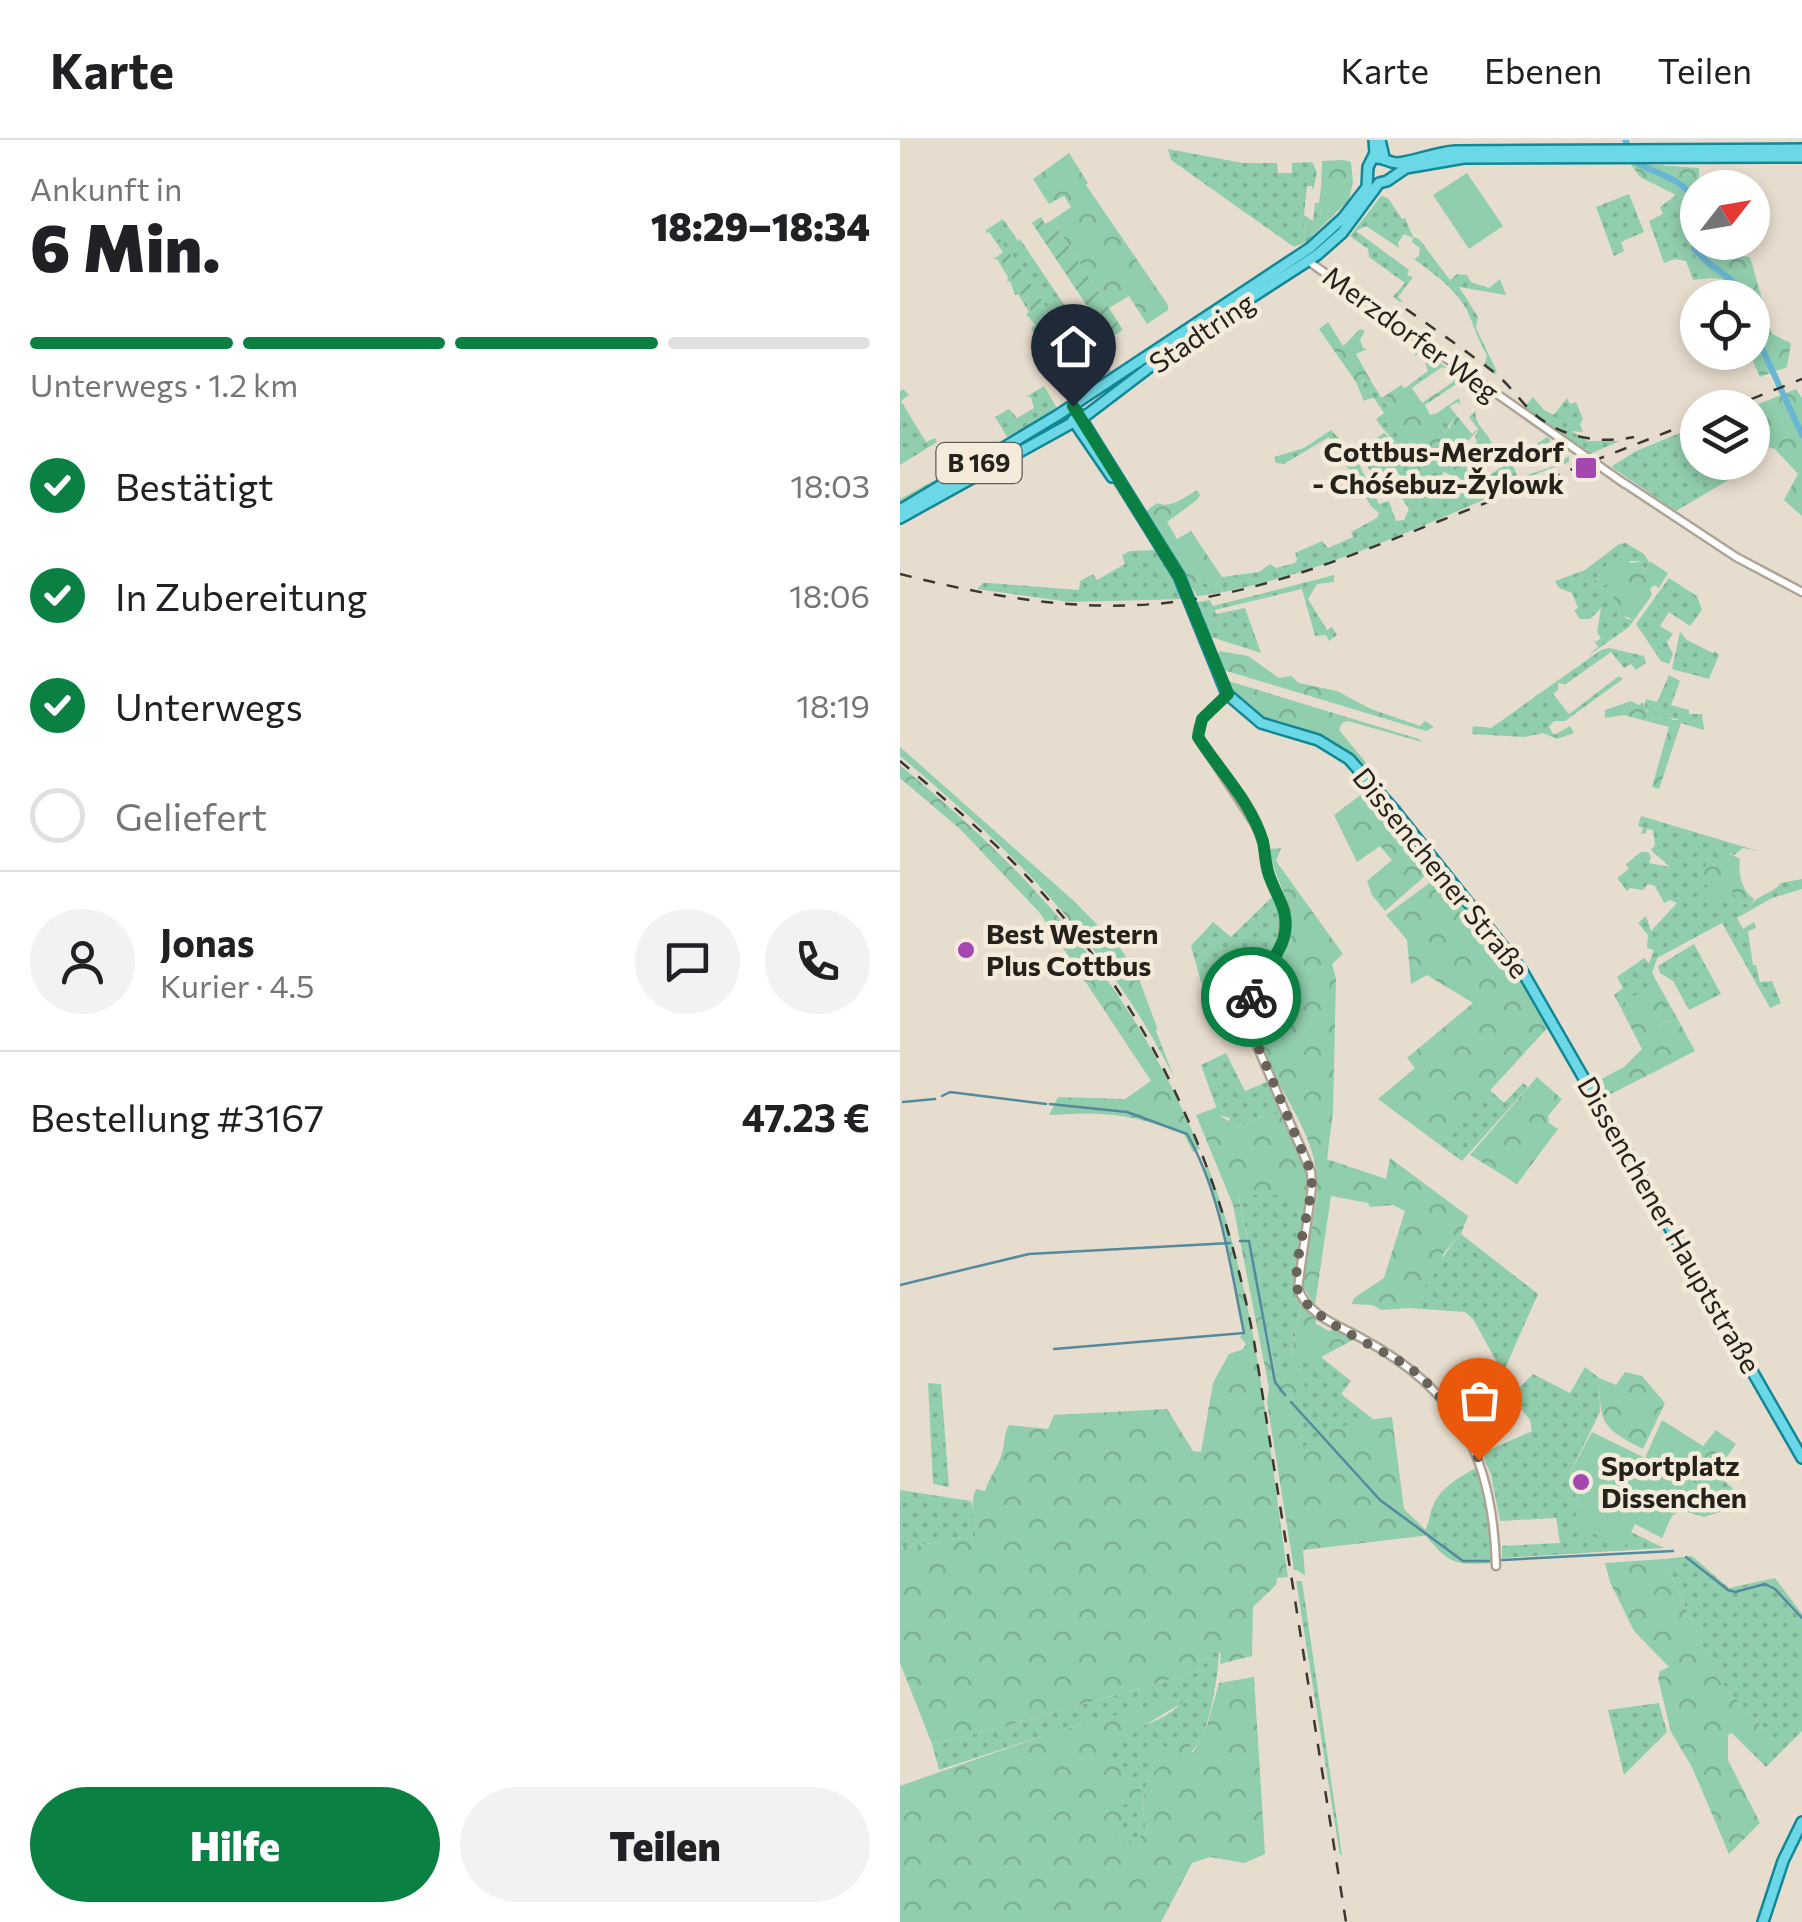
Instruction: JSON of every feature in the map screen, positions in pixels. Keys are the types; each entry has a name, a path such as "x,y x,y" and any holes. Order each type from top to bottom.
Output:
{"main road":[{"path":"1377,140 1392,175"},
{"name":"Stadtring","path":"1641,154 1802,149"},
{"name":"Stadtring","path":"900,510 1070,408 1310,248 1349,211 1367,187 1368,168 1384,159 1455,151 1802,157"},
{"name":"Stadtring","path":"900,518 1078,420 1184,342 1308,261 1342,233 1379,183 1387,182 1402,168 1452,159 1624,154"},
{"path":"1368,176 1379,183"},
{"path":"1070,408 1179,576 1228,694"},
{"path":"1078,420 1098,460 1128,494"},
{"name":"Dissenchener Straße","path":"1228,694 1254,719 1332,746 1357,766 1514,960 1535,993"},
{"name":"Dissenchener Hauptstraße","path":"1535,993 1802,1458"},
{"path":"1763,1922 1802,1822"}],"street":[{"name":"Merzdorfer Weg","path":"1308,261 1625,484 1736,557 1802,592"},
{"path":"1228,694 1202,719 1197,730 1255,824 1266,868 1285,909 1282,943 1254,989 1249,1018 1255,1041 1311,1172 1298,1288 1313,1311 1413,1370 1456,1416 1476,1452 1488,1487 1496,1566"}],"green space":[{"path":"1168,149 1243,163 1277,163 1278,173 1292,173 1292,163 1312,162 1317,172 1313,191 1312,186 1307,186 1304,215 1313,221 1323,170 1320,222 1304,222 1306,242 1294,247 1171,160"},
{"path":"1069,153 1086,185 1168,305 1168,310 1147,324 1129,296 1109,308 1052,220 1071,207 1064,196 1049,204 1033,179"},
{"path":"1322,161 1351,162 1353,182 1349,200 1306,242 1304,222 1320,221"},
{"path":"1630,163 1699,168 1680,170 1680,197 1640,177"},
{"path":"1467,173 1503,226 1469,249 1433,195"},
{"path":"1629,194 1644,232 1621,242 1624,251 1614,256 1596,207"},
{"path":"1676,195 1680,197 1680,260 1664,263 1649,221 1663,214 1660,207"},
{"path":"1381,196 1388,198 1405,218 1413,237 1419,239 1450,280 1457,274 1467,275 1471,282 1489,288 1500,279 1506,295 1459,287 1478,317 1476,328 1497,372 1494,374 1484,366 1487,356 1462,302 1414,259 1420,248 1412,242 1413,238 1404,234 1399,248 1366,226 1356,231 1409,270 1407,275 1413,277 1398,297 1400,302 1393,297 1405,283 1369,257 1368,249 1350,236"},
{"path":"1041,217 1045,224 1052,220 1123,330 1109,339 1032,223"},
{"path":"1003,219 1020,239 1079,327 1068,339 996,233 1003,253 986,230"},
{"path":"996,227 996,233 1068,339 1061,344 1047,323 1040,326 998,256 1003,252 990,231"},
{"path":"998,256 1040,326 1047,322 1059,341 1055,343 1076,376 1073,379 1048,338 1051,334 1039,334 1068,381 1077,385 1107,365 1111,372 1077,395 1071,393 1035,335 1045,328 1034,333 1031,328 1035,325 1026,314 1029,312 1015,295 1010,281 1007,282 997,259 993,259"},
{"path":"1680,260 1698,260 1712,278 1693,280 1686,261"},
{"path":"1698,260 1751,260 1757,280 1723,280 1712,278"},
{"path":"1328,322 1343,346 1360,329 1365,331 1360,340 1367,349 1356,354 1372,383 1363,379 1361,385 1368,399 1364,401 1356,382 1319,329"},
{"path":"1770,327 1772,334 1791,343 1787,367 1760,377 1757,370 1770,370"},
{"path":"1412,342 1448,369 1442,367 1412,388 1422,403 1453,382 1455,374 1464,379 1425,405 1430,415 1437,413 1447,434 1454,418 1449,406 1472,434 1478,429 1471,415 1479,429 1462,447 1465,450 1478,441 1478,451 1461,453 1469,465 1470,482 1440,469 1417,450 1382,398 1401,385 1405,388 1428,371 1421,351 1415,356"},
{"path":"1364,379 1372,383 1415,449 1444,471 1440,481 1445,496 1505,487 1507,490 1321,565 1206,595 1199,581 1214,587 1222,577 1259,572 1270,564 1276,568 1295,563 1295,553 1322,541 1328,548 1353,537 1351,532 1377,518 1379,513 1329,437 1284,464 1276,463 1274,457 1304,448 1331,430 1355,456 1379,504 1389,501 1396,521 1404,520 1409,509 1399,484 1419,480 1422,474 1376,419 1384,413 1374,398 1368,399 1361,385"},
{"path":"1044,386 1057,408 1054,413 900,506 900,499 1009,440 995,417 1009,409 1017,418 1034,408 1031,397 1026,397"},
{"path":"903,389 909,395 901,401 926,442 935,438 937,442 900,465 900,391"},
{"path":"1796,389 1802,398 1802,516 1784,500 1798,474 1770,447 1770,399"},
{"path":"1533,397 1554,415 1567,398 1570,404 1576,402 1583,432 1571,431 1588,441 1620,441 1590,454 1523,408"},
{"path":"1459,398 1461,405 1458,402 1450,406 1454,418 1448,427 1464,453 1478,444 1475,437 1479,429 1471,415 1476,411 1477,421 1493,447 1472,467 1475,477 1481,480 1519,450 1528,450 1547,437 1551,440 1547,444 1513,466 1518,478 1555,466 1569,456 1569,462 1509,481 1470,482 1469,465 1438,422 1437,413"},
{"path":"1384,433 1418,462 1422,474 1419,480 1407,482 1397,472 1374,475 1350,445 1365,446"},
{"path":"1680,433 1680,480 1729,480 1676,511 1613,468 1636,451"},
{"path":"1197,490 1197,500 1167,522 1177,539 1191,531 1222,577 1213,588 1200,581 1206,595 1197,596 1145,512 1157,503 1173,503"},
{"path":"1626,543 1644,554 1651,565 1643,570 1642,561 1610,561 1594,582 1601,587 1608,583 1623,615 1634,620 1588,656 1598,647 1593,639 1596,642 1601,638 1597,632 1601,608 1590,619 1580,619 1574,610 1578,608 1572,593 1559,588 1555,581 1585,570 1619,544"},
{"path":"1157,550 1184,599 1070,602 977,589 989,583 1079,590 1080,581 1093,574 1097,580 1125,564 1122,555"},
{"path":"1626,559 1631,563 1642,561 1643,570 1651,562 1668,573 1659,588 1654,585 1650,589 1652,595 1634,620 1620,614 1608,583 1601,587 1594,582 1610,561"},
{"path":"1334,575 1334,582 1317,584 1308,599 1327,630 1332,627 1337,635 1329,641 1326,635 1315,636 1302,589 1215,610 1216,614 1245,608 1261,653 1208,636 1197,602 1210,600 1213,606"},
{"path":"1669,578 1697,596 1702,610 1690,626 1669,612 1660,626 1673,634 1667,642 1673,654 1669,664 1661,661 1636,624"},
{"path":"1680,632 1687,640 1719,655 1709,679 1672,669"},
{"path":"1609,648 1644,656 1646,663 1636,670 1631,664 1624,668 1611,652 1566,684 1558,683 1553,694 1569,714 1619,676 1623,679 1565,721 1554,721 1549,727 1554,735 1570,726 1574,733 1557,739 1543,733 1524,737 1472,734 1473,726 1491,728"},
{"path":"1220,651 1248,656 1279,678 1291,676 1299,683 1337,691 1371,709 1420,726 1425,721 1434,727 1426,731 1220,669 1216,657"},
{"path":"1669,675 1680,681 1671,705 1689,710 1689,714 1702,714 1704,730 1644,708 1646,699 1657,702"},
{"path":"1225,680 1422,742 1348,721 1342,723 1339,730 1368,765 1365,768 1334,742 1274,722 1249,709"},
{"path":"1631,701 1639,705 1643,702 1646,711 1657,714 1663,709 1681,723 1659,789 1652,787 1669,727 1624,715 1605,718 1605,710"},
{"path":"900,747 1074,901 1120,948 1136,971 1174,1077 1147,1028 1087,941 1019,864 900,756"},
{"path":"900,765 995,850 1075,937 1143,1035 1200,1149 1193,1152 1184,1134 1132,1118 1049,1115 1058,1097 1125,1099 1151,1081 1040,913 961,830 900,778"},
{"path":"1370,788 1434,868 1385,911 1367,881 1392,860 1380,846 1357,862 1334,815"},
{"path":"1641,816 1758,851 1743,848 1734,855 1730,853 1703,873 1702,878 1710,880 1712,892 1730,890 1742,903 1751,905 1781,883 1802,879 1802,889 1772,898 1737,918 1743,929 1754,922 1756,928 1748,931 1753,965 1760,982 1772,981 1781,1003 1770,1008 1722,923 1657,958 1652,973 1682,1027 1671,1020 1651,1028 1652,1019 1660,1012 1646,1001 1630,997 1623,1012 1614,995 1623,988 1617,977 1644,958 1649,963 1654,950 1647,948 1648,935 1638,923 1646,916 1651,931 1677,903 1664,903 1655,886 1648,884 1643,890 1627,891 1617,878 1641,852 1648,852 1649,863 1670,867 1651,850 1655,845 1653,830 1641,834"},
{"path":"1281,848 1276,861 1343,954 1332,964 1336,979 1333,1112 1327,1159 1386,1179 1390,1158 1468,1216 1461,1234 1443,1254 1442,1264 1409,1308 1382,1310 1352,1304 1354,1298 1384,1278 1405,1211 1393,1205 1370,1207 1368,1203 1331,1196 1315,1305 1302,1285 1316,1199 1316,1170 1305,1133 1267,1059 1256,1021 1259,996 1291,930 1289,909 1270,849"},
{"path":"1722,849 1740,859 1741,881 1754,899 1751,905 1742,903 1730,890 1720,893 1720,904 1715,903 1709,882 1696,892 1693,889 1702,878 1700,867 1707,862 1714,866"},
{"path":"1439,876 1515,970 1550,1025 1440,1145 1378,1099 1415,1068 1407,1058 1473,1003 1427,975 1411,984 1407,940 1386,915"},
{"path":"1275,894 1281,914 1275,947 1251,993 1248,1030 1229,1039 1208,1007 1191,946 1213,922 1231,937"},
{"path":"1694,944 1721,994 1689,1010 1673,981 1660,973 1658,966"},
{"path":"1656,991 1664,1003 1651,1028 1672,1020 1682,1027 1695,1051 1605,1097 1594,1083 1624,1067 1642,1049 1623,1012 1629,997 1639,994 1646,1000"},
{"path":"1226,1053 1245,1091 1269,1081 1284,1113 1263,1116 1238,1127 1230,1118 1219,1115 1201,1065"},
{"path":"1537,1077 1562,1099 1548,1116 1549,1123 1558,1129 1517,1184 1470,1155"},
{"path":"1523,1083 1528,1087 1462,1161 1440,1145 1489,1089 1504,1103"},
{"path":"1218,1107 1219,1115 1238,1127 1263,1116 1284,1113 1306,1166 1309,1190 1304,1222 1289,1195 1238,1195 1277,1378 1285,1383 1289,1367 1305,1382 1294,1450 1336,1428 1392,1417 1404,1509 1431,1535 1303,1550 1305,1575 1294,1569 1267,1402 1269,1388 1233,1205 1196,1115"},
{"path":"1208,1167 1225,1216 1250,1317 1288,1577 1277,1578 1276,1585 1253,1607 1252,1656 1220,1664 1221,1653 1211,1650 1201,1671 932,1744 900,1663 900,1548 975,1536 976,1489 985,1491 1002,1455 1009,1425 1048,1429 1054,1415 1167,1409 1193,1451 1201,1452 1213,1383 1229,1354 1246,1344 1240,1337 1244,1333 1227,1243 1204,1168"},
{"path":"1238,1194 1289,1195 1304,1222 1294,1283 1301,1302 1291,1357 1321,1357 1351,1381 1341,1394 1373,1419 1327,1432 1308,1447 1294,1451 1289,1369 1285,1383 1277,1378"},
{"path":"1461,1234 1538,1294 1503,1373 1473,1319 1465,1312 1409,1308"},
{"path":"1301,1302 1316,1316 1316,1324 1329,1331 1339,1327 1357,1338 1321,1357 1291,1358"},
{"path":"1585,1367 1599,1378 1600,1412 1570,1473 1579,1507 1624,1547 1631,1532 1664,1548 1502,1558 1502,1546 1560,1543 1556,1518 1500,1521 1491,1475 1482,1453 1532,1431 1530,1420 1511,1396 1533,1374 1570,1393"},
{"path":"1625,1372 1642,1376 1665,1403 1643,1449 1619,1436 1603,1415 1599,1378 1616,1385"},
{"path":"928,1383 941,1384 949,1487 933,1484"},
{"path":"1662,1420 1703,1446 1662,1538 1635,1524 1624,1547 1572,1524 1579,1507 1570,1473 1592,1432 1645,1458"},
{"path":"1716,1430 1736,1444 1715,1473 1724,1481 1672,1516 1703,1446"},
{"path":"1479,1466 1490,1509 1493,1563 1462,1563 1441,1553 1425,1530 1441,1493"},
{"path":"1724,1481 1750,1502 1704,1517 1681,1510"},
{"path":"900,1490 971,1501 975,1536 900,1548"},
{"path":"1692,1556 1729,1588 1775,1578 1802,1614 1802,1731 1766,1767 1749,1750 1768,1750 1778,1744 1718,1679 1664,1559"},
{"path":"1664,1559 1718,1679 1779,1745 1768,1750 1749,1750 1732,1733 1728,1735 1728,1760 1760,1823 1729,1854 1692,1767 1671,1732 1658,1678 1660,1671 1669,1667 1634,1631 1605,1563"},
{"path":"1296,1581 1302,1581 1342,1855 1340,1855"},
{"path":"1210,1650 1219,1652 1218,1662 1212,1705 1198,1745 1149,1774 1142,1806 1147,1833 1120,1846 1114,1837 1120,1804 1128,1804 1124,1779 1105,1757 1105,1749 1169,1713 1185,1696 939,1770 932,1744 1201,1671"},
{"path":"1254,1677 1265,1854 1244,1863 1210,1857 1192,1863 1161,1922 900,1922 900,1786 1042,1736 1186,1695 1182,1703 1105,1749 1106,1756 1118,1758 1128,1773 1124,1779 1135,1783 1142,1792 1138,1803 1121,1805 1123,1833 1115,1837 1121,1845 1147,1833 1142,1806 1149,1774 1159,1768 1151,1756 1150,1744 1156,1741 1168,1749 1184,1739 1191,1742 1188,1751 1194,1752 1207,1726 1219,1683"},
{"path":"1659,1703 1667,1732 1624,1775 1608,1710"}],"waterway":[{"path":"1625,140 1639,164 1680,184"},
{"path":"1705,260 1731,280"},
{"path":"1770,366 1802,435"},
{"path":"942,1096 950,1092 1046,1104"},
{"path":"903,1102 935,1099"},
{"path":"1050,1104 1127,1112 1187,1134 1216,1206 1244,1333 1054,1349"},
{"path":"1240,1241 1249,1241 1275,1382 1285,1395"},
{"path":"900,1285 1029,1254 1230,1243"},
{"path":"1291,1402 1380,1500 1463,1561 1489,1561"},
{"path":"1502,1560 1673,1551"},
{"path":"1686,1557 1728,1590 1735,1592 1765,1584 1775,1589 1802,1618"}],"railway":[{"path":"1406,309 1495,373 1550,425 1590,439 1634,437"},
{"path":"1770,392 1802,379"},
{"path":"900,574 994,595 1058,603 1122,606 1191,600 1263,584 1333,562 1680,427"},
{"path":"900,761 1014,863 1103,968 1171,1084 1198,1145 1221,1208 1254,1341 1346,1922"}],"way so far":[{"path":"1251,997 1252,1032 1311,1172 1312,1187 1296,1282 1302,1300 1320,1316 1380,1348 1421,1377 1456,1416 1479,1460"}],"place":[{"name":"Cottbus-Merzdorf - Chóśebuz-Žylowk","path":"1586,468"},
{"name":"Best Western Plus Cottbus","path":"966,950"},
{"name":"Sportplatz Dissenchen","path":"1581,1482"}],"route":[{"path":"1073,406 1179,576 1214,669 1228,694 1202,719 1198,737 1255,824 1266,868 1281,898 1286,920 1280,949 1251,997"}]}
